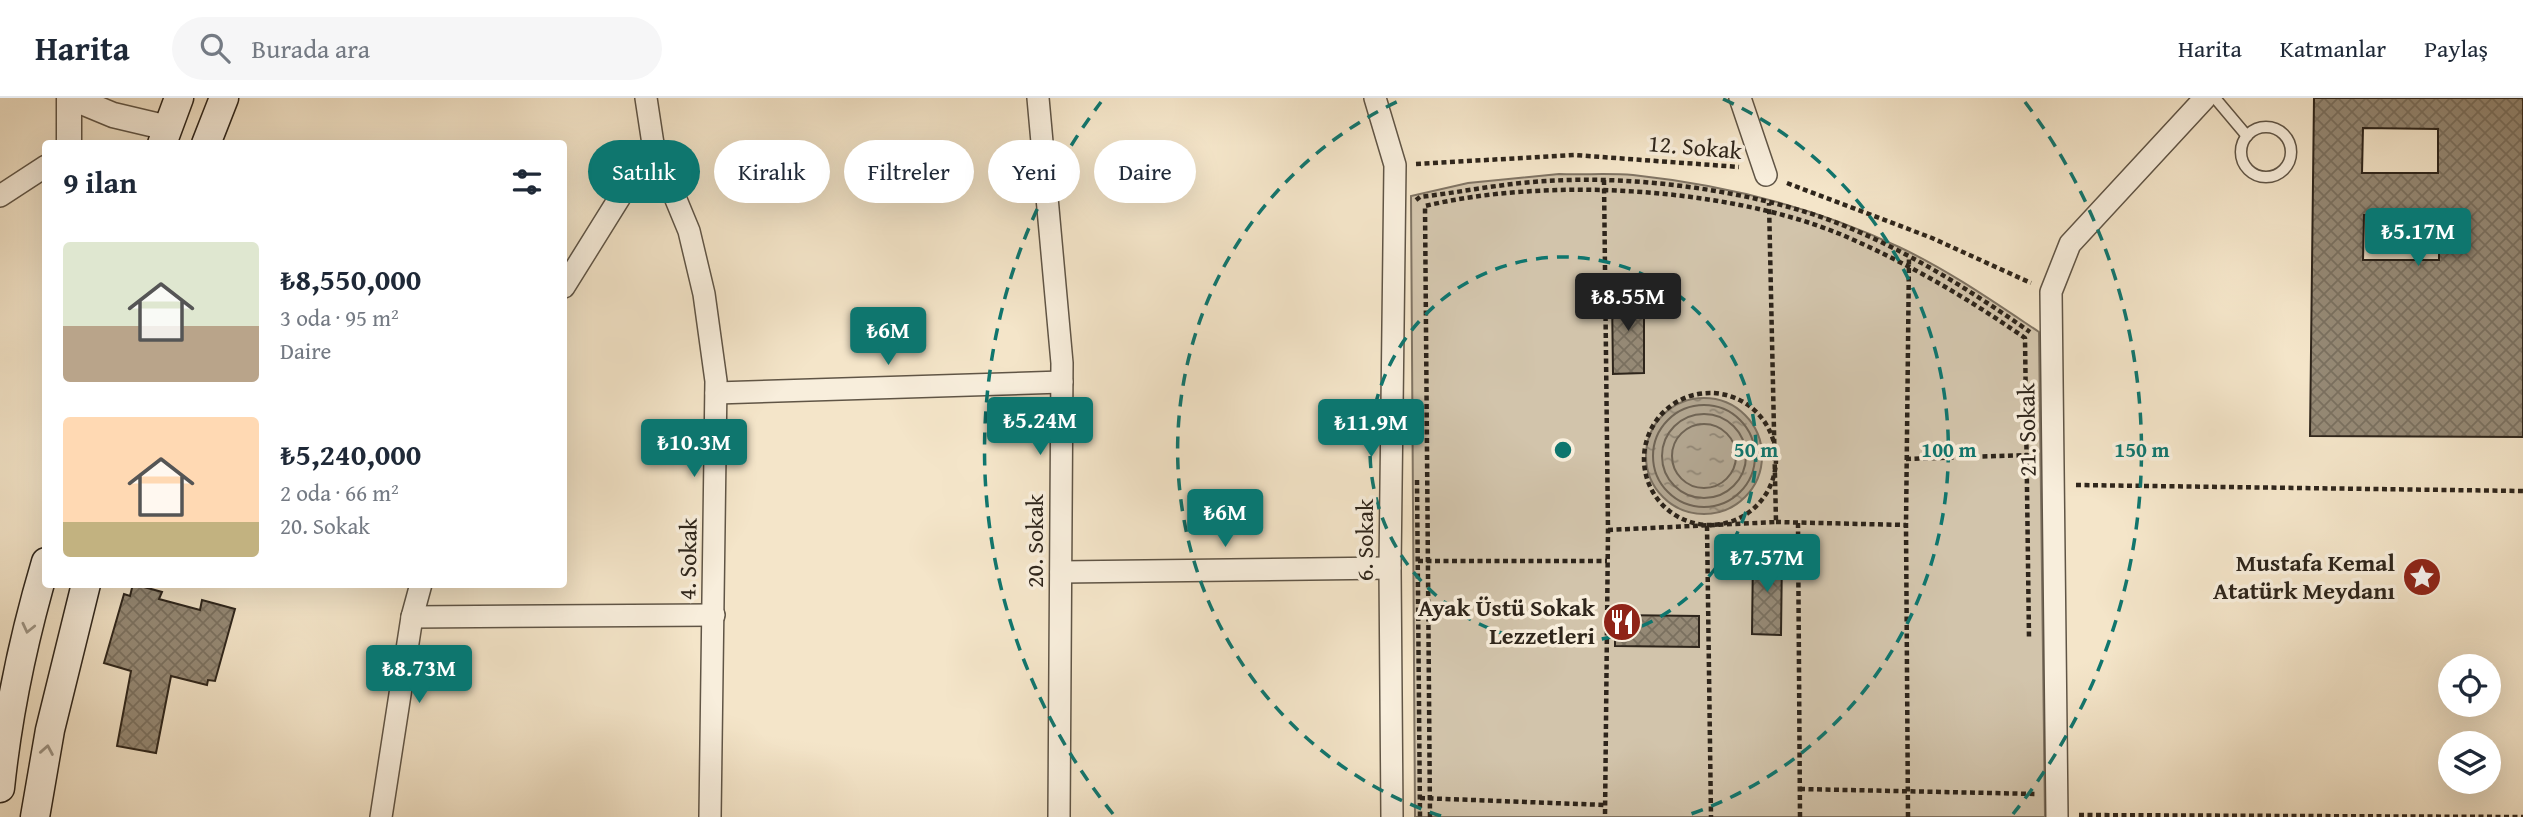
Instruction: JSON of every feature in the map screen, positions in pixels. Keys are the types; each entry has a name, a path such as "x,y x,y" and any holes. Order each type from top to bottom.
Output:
{"main road":[{"path":"165,136 180,98"},
{"path":"208,140 224,98"},
{"path":"0,788 6,727 42,575"},
{"path":"35,817 50,730 85,588"}],"street":[{"path":"70,140 71,98 165,136"},
{"name":"4. Sokak","path":"646,98 652,140"},
{"name":"20. Sokak","path":"1038,98 1062,363 1059,817"},
{"name":"6. Sokak","path":"1375,98 1395,165 1390,568 1392,817"},
{"path":"1740,98 1766,175"},
{"name":"21. Sokak","path":"2057,816 2051,292 2070,244 2205,98"},
{"path":"0,196 42,169"},
{"path":"567,282 616,203"},
{"name":"4. Sokak","path":"677,203 689,231 704,294 716,393 710,817"},
{"path":"716,393 1062,382"},
{"path":"1061,572 1390,568"},
{"path":"381,817 412,617 420,588"},
{"path":"412,617 714,615"}],"lane":[{"path":"2215,98 2247,136"},
{"path":"2260,127 2277,129 2284,134 2291,148 2288,164 2276,176 2252,173 2242,159 2241,151 2247,136 2260,127"}],"path":[{"name":"12. Sokak","path":"1395,165 1574,155 1746,168 1932,238 2051,292"},
{"path":"1604,180 1608,530 1605,817"},
{"path":"1415,201 1420,197 1545,181 1604,180 1678,186 1769,203 1839,224 1909,256 2034,334"},
{"path":"1430,817 1425,206 1504,194 1604,190 1703,199 1769,211 1838,233 1909,266 1979,306 2025,338 2029,645"},
{"path":"1769,203 1776,523"},
{"path":"1908,817 1906,459 1909,256"},
{"path":"1709,393 1726,395 1755,410 1772,437 1776,454 1771,486 1763,499 1738,519 1707,526 1676,517 1664,507 1654,495 1644,465 1646,442 1656,421 1666,409 1679,400 1709,393"},
{"path":"1906,459 2034,455"},
{"path":"1417,478 1420,817"},
{"path":"2054,485 2523,491"},
{"path":"1608,530 1776,523 1906,524"},
{"path":"1798,523 1800,817"},
{"path":"1707,526 1711,817"},
{"path":"1418,561 1607,561"},
{"path":"2031,781 2031,806"},
{"path":"1800,789 2038,794"},
{"path":"1420,798 1605,805"},
{"path":"2057,816 2523,817"}],"shaded area":[{"path":"1559,174 1624,174 1668,179 1736,192 1802,209 1867,233 1917,256 2039,332 2045,817 1415,817 1411,196 1468,183"}],"water":[{"path":"1704,398 1726,402 1745,415 1758,434 1762,456 1758,478 1745,497 1726,510 1704,514 1682,510 1663,497 1650,478 1646,456 1650,434 1663,415 1682,402"}],"building":[{"path":"2314,98 2523,98 2523,437 2310,436","holes":["2363,128 2438,129 2438,173 2362,173","2364,215 2439,215 2439,260 2363,260"]},
{"path":"1644,293 1644,373 1613,374 1612,294"},
{"path":"1753,554 1782,554 1781,635 1752,634"},
{"path":"132,588 148,588 162,592 159,599 200,610 202,600 235,609 215,681 208,680 207,685 171,676 156,753 117,746 131,671 104,663 124,594 130,596"},
{"path":"1615,615 1699,616 1699,647 1615,646"}],"place":[{"name":"Mustafa Kemal Atatürk Meydanı","path":"2422,577"},
{"name":"Ayak Üstü Sokak Lezzetleri","path":"1622,622"}]}
